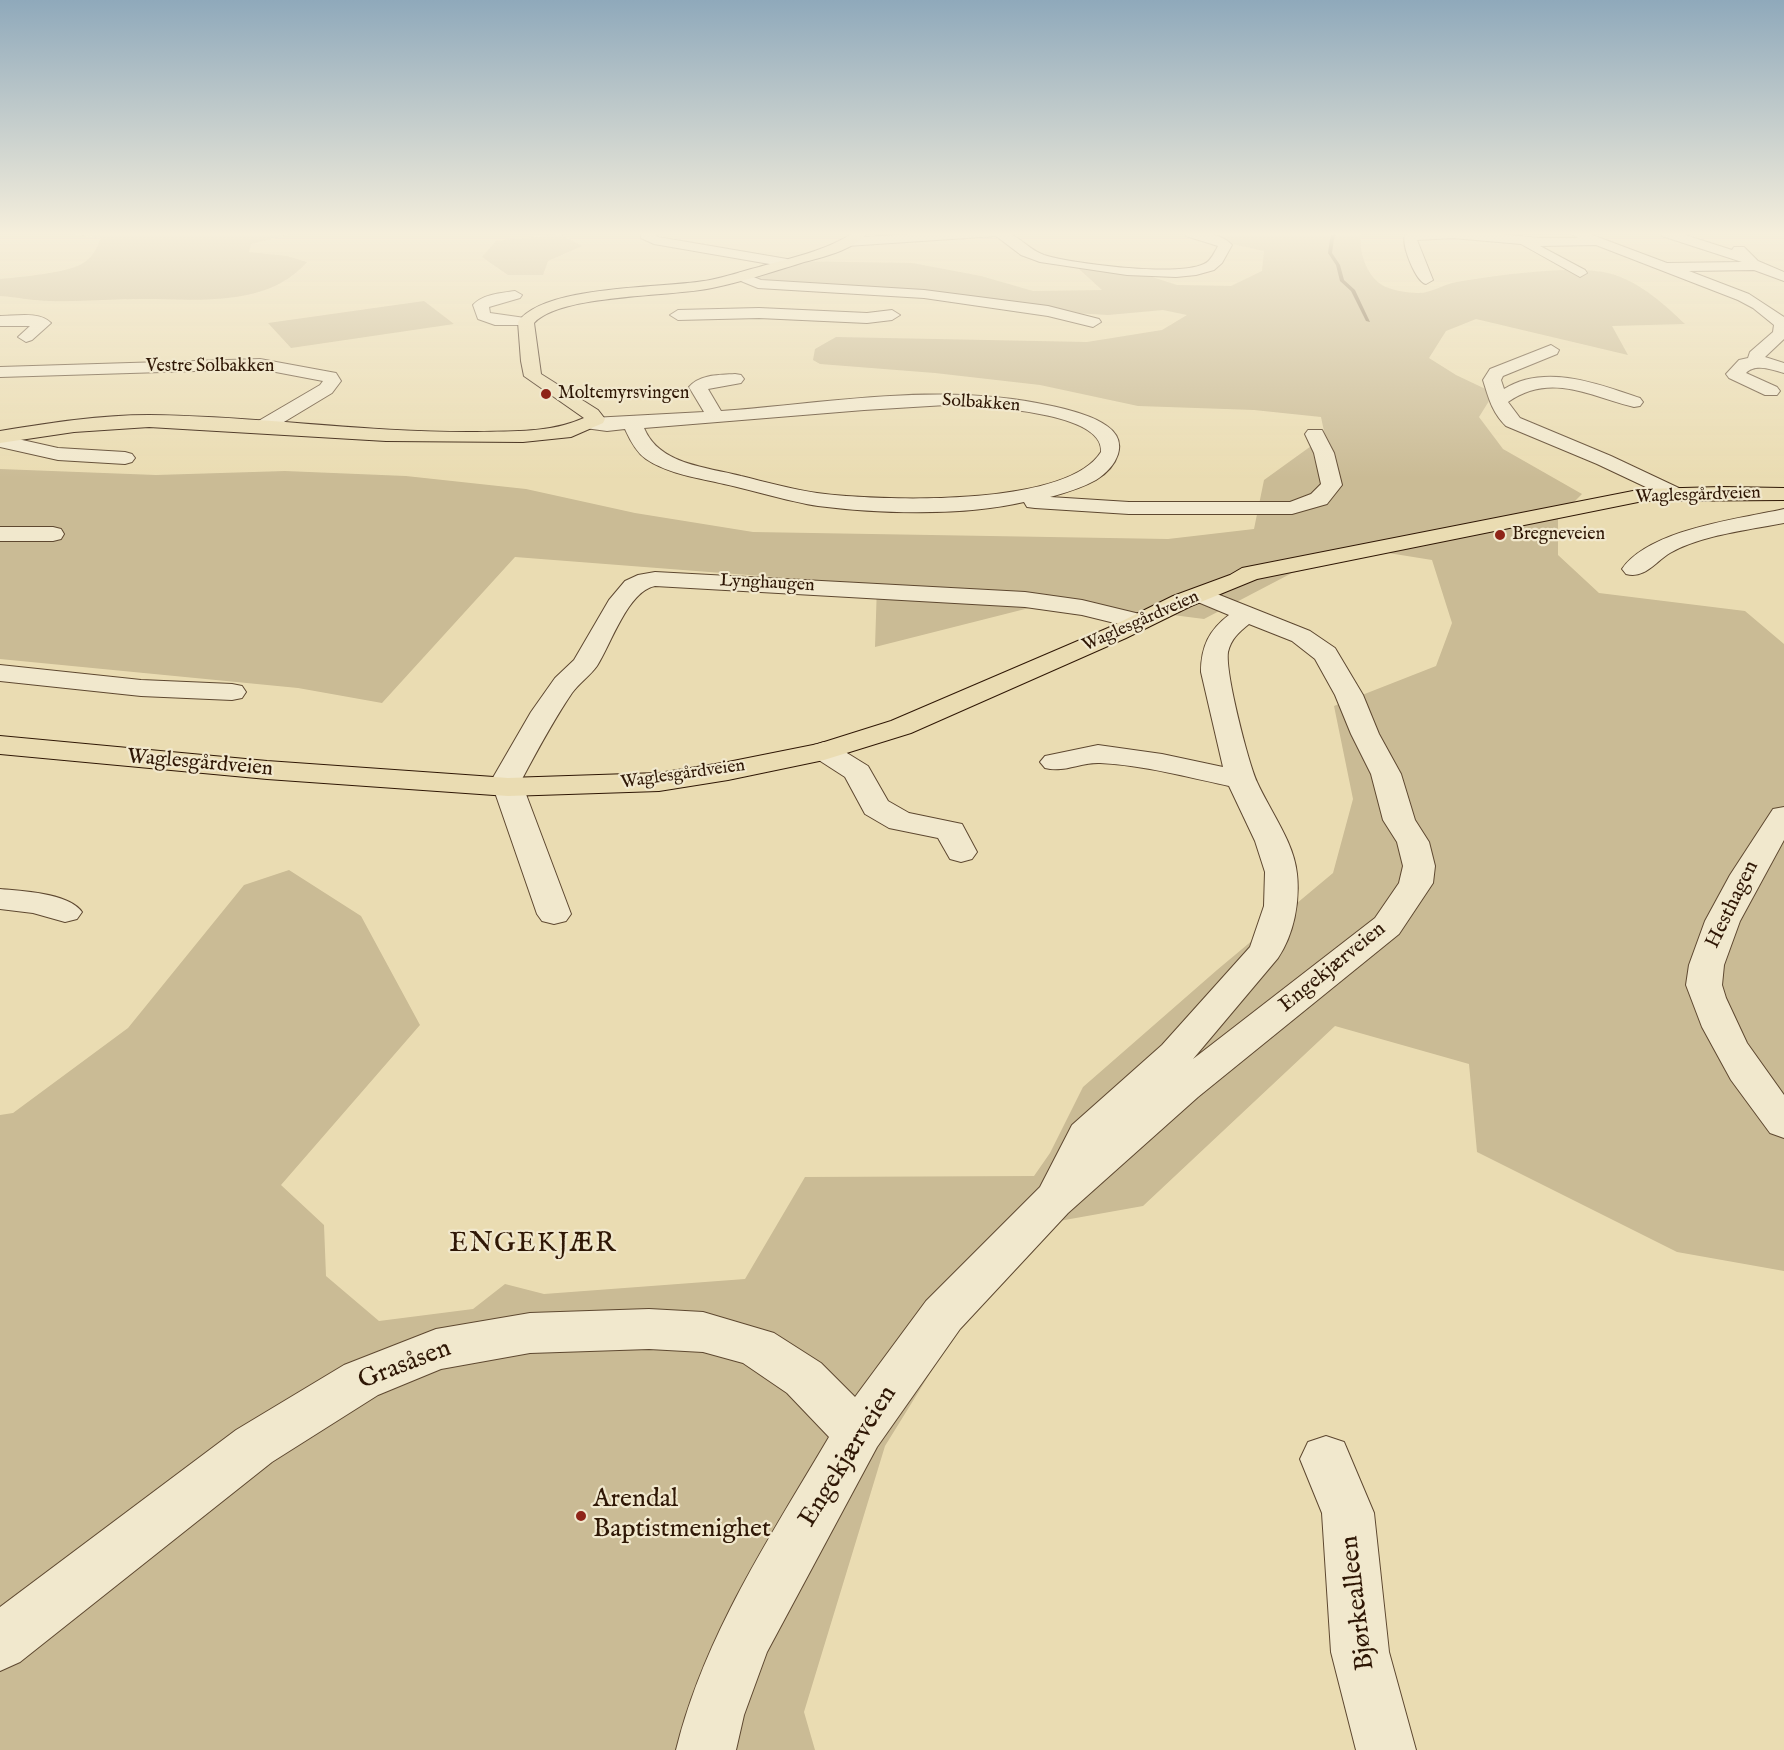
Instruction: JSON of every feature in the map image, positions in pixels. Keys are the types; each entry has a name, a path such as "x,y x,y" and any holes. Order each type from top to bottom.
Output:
{"main road":[{"path":"0,439 85,425 150,422 381,436 477,438 576,430 592,424 596,419 591,414 533,376 529,361 526,322 533,315"},
{"name":"Waglesgårdveien","path":"0,745 267,770 508,787 659,782 728,771 824,751 900,727 960,703 1182,601 1202,595 1250,573 1542,513 1643,495 1784,494"}],"street":[{"path":"483,315 495,320 526,322"},
{"path":"678,315 691,315"},
{"path":"803,315 867,318 892,315"},
{"path":"1063,315 1093,322"},
{"path":"1757,362 1756,356 1783,333 1782,324 1774,315"},
{"path":"0,321 43,323 26,337"},
{"path":"1551,350 1496,373 1492,380 1503,412 1512,422 1604,460 1674,493"},
{"path":"1771,391 1735,374 1745,364 1757,362 1784,368"},
{"name":"Vestre Solbakken","path":"0,372 260,364 330,377 333,381 326,389 262,427"},
{"path":"715,416 698,387 708,382 735,378"},
{"path":"1498,401 1514,389 1551,381 1580,385 1634,402"},
{"name":"Solbakken","path":"592,424 946,400 1012,404 1068,416 1102,430 1111,446 1110,455 1101,467 1082,480 1048,492 991,502 872,504 816,499 692,470 659,458 647,450 632,425 633,423"},
{"name":"Solbakken","path":"1009,500 1129,508 1292,508 1319,499 1332,485 1324,453 1316,434"},
{"path":"0,439 58,454 125,458"},
{"name":"Waglesgårdveien","path":"1634,569 1662,548 1688,537 1784,516"},
{"path":"0,534 53,534"},
{"name":"Lynghaugen","path":"508,787 506,781 545,712 565,684 585,664 618,605 633,586 646,580 726,582 1064,602 1102,609 1139,621"},
{"name":"Engekjærveien","path":"706,1750 714,1715 744,1637 859,1431 943,1315 1053,1201 1184,1088 1387,926 1416,883 1419,866 1413,842 1398,820 1386,774 1365,734 1349,695 1326,654 1301,636 1202,595"},
{"path":"1054,762 1098,754 1162,763 1241,780 1214,672 1214,657 1220,635 1248,613"},
{"path":"0,673 141,688 232,692"},
{"path":"824,751 857,772 876,807 900,821 951,831 961,852"},
{"name":"Engekjærveien","path":"1053,1201 1087,1136 1176,1054 1266,950 1281,906 1281,872 1271,842 1241,780"},
{"path":"508,787 554,914"},
{"name":"Hesthagen","path":"1784,816 1757,856 1709,950 1704,987 1725,1039 1749,1080 1784,1123"},
{"path":"0,899 38,903 65,912"},
{"name":"Grasåsen","path":"0,1642 254,1446 361,1380 436,1349 531,1333 649,1329 703,1332 757,1347 804,1378 839,1415 859,1431"},
{"name":"Bjørkealleen","path":"1326,1459 1348,1513 1360,1652 1386,1750"}],"shaded area":[{"path":"327,315 442,315 454,324 291,348 268,323"},
{"path":"1187,315 1674,315 1685,324 1612,326 1628,355 1476,319 1446,331 1429,358 1456,375 1494,393 1479,417 1503,449 1582,494 1558,518 1558,555 1599,593 1745,611 1784,644 1784,1271 1677,1252 1477,1152 1469,1064 1335,1026 1143,1206 1020,1228 885,1446 804,1712 815,1750 0,1750 0,1115 13,1113 128,1028 244,885 289,870 361,916 420,1025 281,1185 324,1225 326,1276 379,1321 473,1309 505,1284 544,1294 745,1279 805,1177 1034,1176 1050,1153 1083,1087 1333,873 1353,799 1334,706 1436,666 1452,623 1432,560 1382,552 1292,573 1204,619 1165,614 1033,607 875,647 877,585 515,557 382,703 298,688 0,659 0,469 156,475 285,471 406,476 526,489 635,513 753,532 1168,539 1254,529 1264,480 1325,436 1321,417 1254,410 1138,406 1040,385 935,373 820,364 813,360 815,349 836,337 1087,342 1162,330"}],"waterway":[{"path":"1365,315 1368,321"}],"place":[{"name":"Moltemyrsvingen","path":"546,394"},
{"name":"Bregneveien","path":"1500,535"},
{"name":"Arendal Baptistmenighet","path":"581,1516"}],"district":[{"name":"ENGEKJÆR","path":"533,1245"}]}
